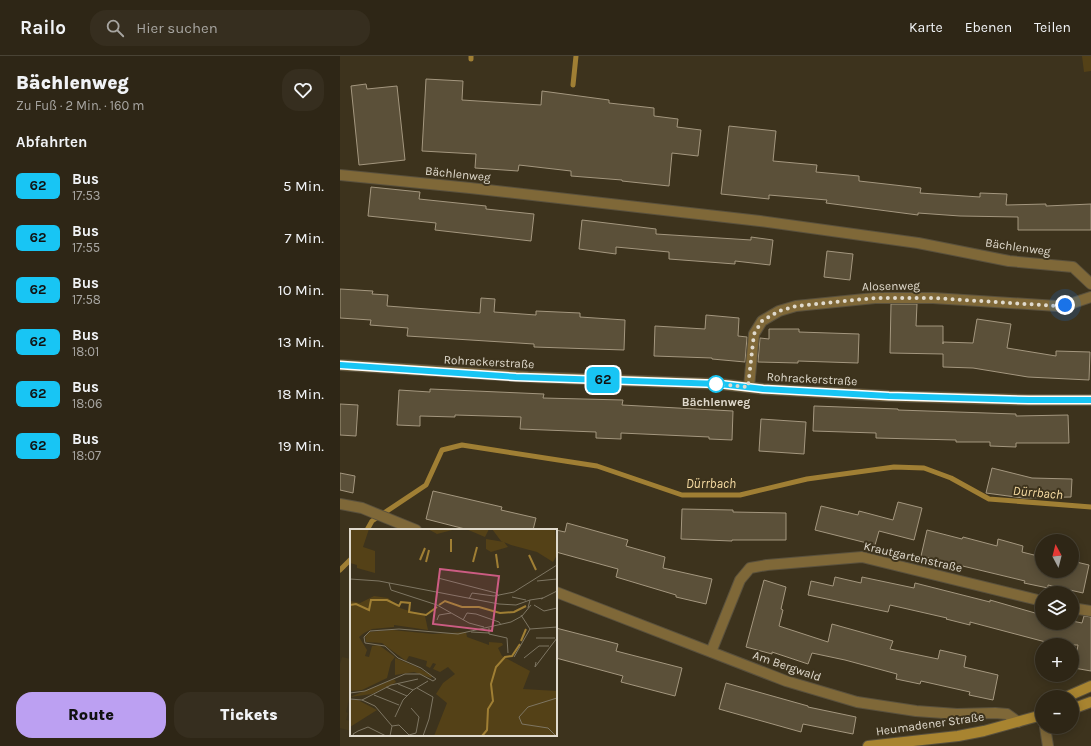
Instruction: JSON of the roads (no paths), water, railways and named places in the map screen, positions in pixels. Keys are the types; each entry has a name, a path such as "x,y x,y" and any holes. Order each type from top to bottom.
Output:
{"main road":[{"path":"1079,690 1091,686"},
{"path":"1079,706 1091,702"},
{"name":"Heumadener Straße","path":"868,746 984,732 1035,717"}],"street":[{"name":"Bächlenweg","path":"340,175 470,188 760,221 918,243 1009,261 1073,267 1091,284"},
{"name":"Alosenweg","path":"748,387 754,334 762,321 779,311 796,306 875,298 933,298 1057,306 1091,297"},
{"name":"Rohrackerstraße","path":"340,365 516,377 691,383 763,389 889,396 1022,400 1091,400"},
{"path":"340,504 362,508 414,529"},
{"name":"Krautgartenstraße","path":"710,652 740,580 750,568 767,565 862,557 1035,599"},
{"name":"Am Bergwald","path":"557,592 786,681 857,702 916,711 950,714 1007,714 1018,722"},
{"path":"1079,609 1091,611"},
{"path":"1046,734 1048,746"}],"waterway":[{"path":"573,85 576,56"},
{"name":"Dürrbach","path":"368,529 372,521 426,485 442,450 462,445 597,466 682,495 740,495 807,479 894,467 924,468 951,478 989,499 1091,507"},
{"name":"Dürrbach","path":"340,570 350,560"}],"place":[{"name":"Bächlenweg","path":"716,384"}]}
